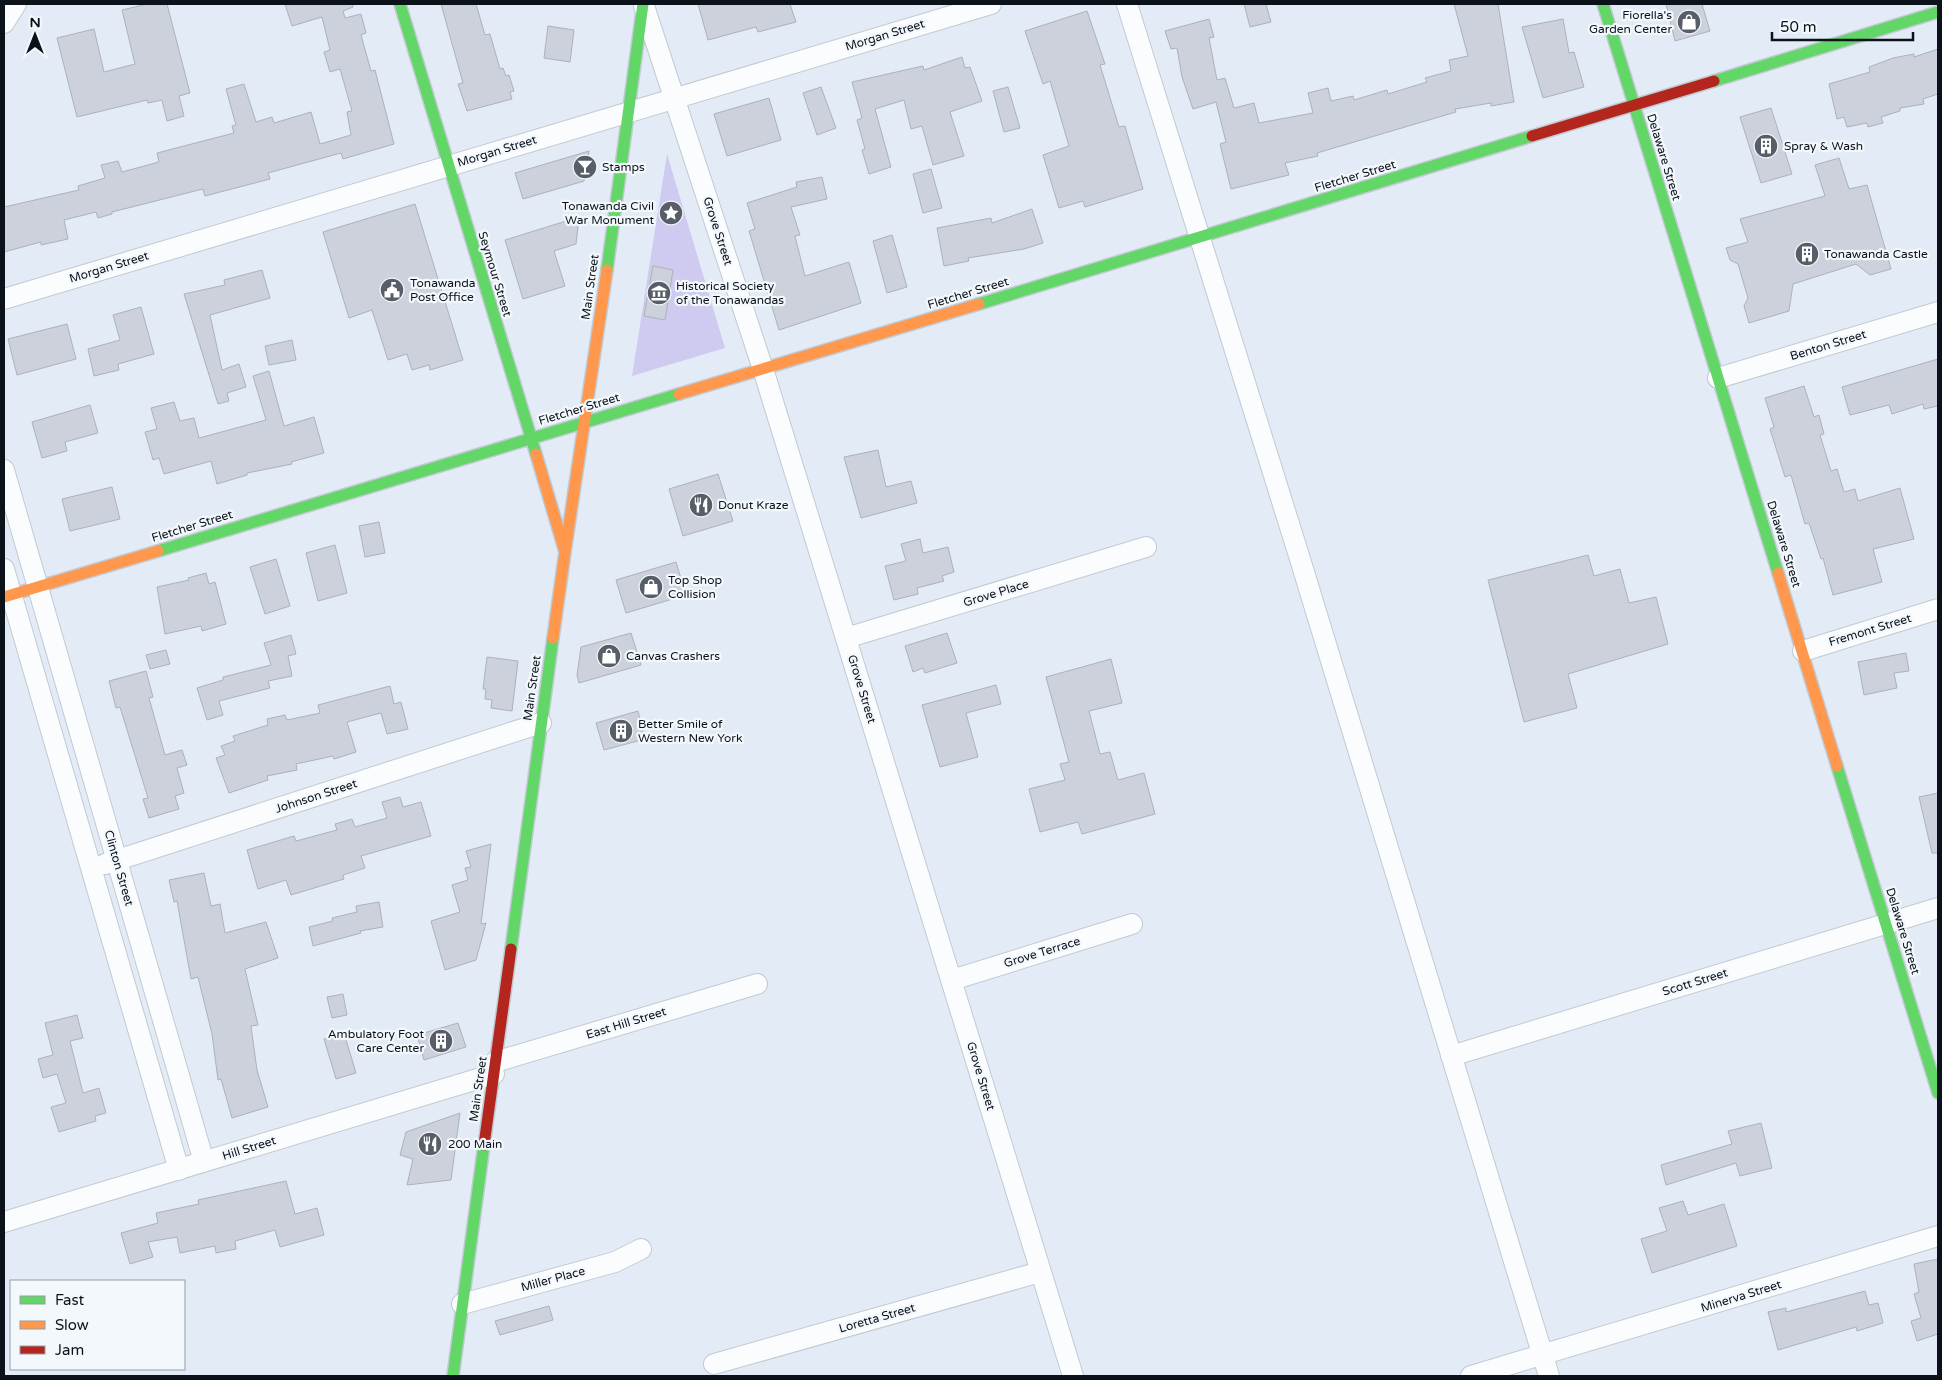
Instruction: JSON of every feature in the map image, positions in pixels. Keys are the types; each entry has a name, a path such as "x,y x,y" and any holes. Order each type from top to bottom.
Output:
{"street":[{"path":"4,23 16,4"},
{"name":"Seymour Street","path":"400,4 565,552"},
{"name":"Grove Street","path":"643,4 763,369 1073,1376"},
{"name":"Main Street","path":"453,1376 541,723 586,421 643,4"},
{"name":"Morgan Street","path":"4,299 991,4"},
{"path":"1128,4 1549,1376"},
{"name":"Delaware Street","path":"1603,4 1938,1093"},
{"name":"Fletcher Street","path":"8,596 1200,238 1938,12"},
{"name":"Benton Street","path":"1718,378 1938,312"},
{"name":"Clinton Street","path":"4,470 204,1162"},
{"name":"Grove Place","path":"846,638 1146,547"},
{"path":"4,569 8,596 50,727 179,1170"},
{"name":"Fremont Street","path":"1803,650 1938,609"},
{"path":"50,727 75,719"},
{"name":"Johnson Street","path":"91,869 541,723"},
{"name":"Scott Street","path":"1451,1056 1938,908"},
{"name":"Grove Terrace","path":"952,980 1132,924"},
{"name":"East Hill Street","path":"495,1068 757,984"},
{"path":"137,1025 162,1018"},
{"name":"Hill Street","path":"4,1222 179,1170 495,1068"},
{"name":"Minerva Street","path":"1472,1376 1938,1236"},
{"name":"Miller Place","path":"462,1304 615,1262 641,1249"},
{"name":"Loretta Street","path":"714,1364 1040,1272"}],"shaded area":[{"path":"667,154 725,348 632,376"}],"building":[{"path":"147,4 167,4 190,93 179,96 184,116 167,121 162,100 148,103 147,100 77,117 57,38 94,29 104,72 135,64 122,10"},
{"path":"285,4 353,4 353,7 343,11 345,18 361,14 366,33 361,35 371,71 375,70 394,144 343,159 341,153 268,173 270,179 205,196 203,189 112,212 112,214 98,218 96,212 64,220 68,239 41,245 41,242 4,252 4,207 79,190 78,186 105,178 101,165 118,161 122,172 159,162 157,153 234,133 232,126 236,125 226,89 244,84 256,122 272,117 274,123 311,112 320,144 351,135 347,112 352,111 340,69 330,72 324,52 330,50 322,17 292,26"},
{"path":"441,4 476,4 485,35 490,34 500,69 503,68 506,76 509,75 514,91 510,92 512,99 467,111 458,84 463,83"},
{"path":"698,4 790,4 796,22 758,32 756,27 708,40"},
{"path":"1244,4 1266,4 1271,22 1250,27"},
{"path":"1454,4 1498,4 1514,102 1491,106 1491,103 1455,109 1456,112 1317,153 1318,156 1285,163 1289,175 1231,189 1220,144 1226,142 1216,102 1193,109 1182,77 1177,48 1171,49 1165,31 1209,19 1214,37 1209,38 1217,80 1225,78 1234,108 1254,103 1259,123 1313,113 1308,93 1328,88 1331,101 1353,96 1354,100 1387,90 1388,94 1427,82 1425,78 1451,71 1449,60 1468,56"},
{"name":"Fiorella's Garden Center","path":"1666,4 1702,4 1710,31 1675,41"},
{"path":"1087,11 1105,64 1100,65 1119,127 1125,126 1143,189 1085,207 1083,201 1059,208 1043,155 1069,146 1050,81 1043,84 1025,31"},
{"path":"1563,19 1569,53 1574,52 1584,87 1543,98 1522,27"},
{"path":"548,26 574,30 570,62 544,58"},
{"path":"1938,49 1938,94 1923,99 1924,104 1900,108 1900,111 1881,117 1883,123 1868,127 1867,123 1847,127 1844,117 1837,119 1829,84 1870,72 1869,67 1893,58 1914,54 1914,57"},
{"path":"962,57 965,68 970,67 982,101 950,112 964,156 933,165 922,126 911,129 904,100 875,109 891,167 869,174 862,150 865,149 857,120 862,118 852,82 923,66 924,70"},
{"path":"821,87 836,128 817,135 803,93"},
{"path":"1008,87 1020,128 1004,132 993,91"},
{"path":"769,98 781,140 727,156 714,114"},
{"name":"Spray & Wash","path":"1771,108 1792,174 1761,183 1740,117"},
{"path":"589,151 584,181 523,199 515,173"},
{"name":"Tonawanda Castle","path":"1839,158 1849,189 1867,185 1891,269 1870,275 1856,264 1793,284 1789,311 1749,323 1744,306 1748,298 1738,264 1730,260 1726,248 1748,242 1740,219 1825,196 1815,165"},
{"path":"931,169 942,208 923,213 913,174"},
{"path":"822,177 827,199 791,207 800,235 795,236 805,276 849,262 861,303 779,330 749,231 755,229 747,203 797,187 796,182"},
{"name":"Tonawanda Post Office","path":"415,204 463,360 430,370 429,365 412,370 407,354 388,360 372,310 349,318 323,232"},
{"path":"1032,209 1043,243 1024,249 968,258 969,261 944,266 937,228 991,218 992,223"},
{"path":"579,217 576,244 554,251 565,286 523,299 505,240"},
{"path":"892,235 907,287 887,293 873,241"},
{"name":"Historical Society of the Tonawandas","path":"653,266 673,270 665,320 644,316"},
{"path":"262,270 270,298 210,315 222,370 239,364 246,387 227,393 229,401 218,404 184,294 225,285 224,280"},
{"path":"141,307 154,354 118,364 119,370 94,376 88,349 120,340 113,315"},
{"path":"67,324 76,359 17,375 8,339"},
{"path":"292,340 296,360 269,365 265,346"},
{"path":"1938,359 1938,406 1924,409 1923,404 1892,414 1889,405 1850,415 1842,387"},
{"path":"269,371 284,426 314,417 324,453 291,462 292,464 247,473 247,475 217,484 211,461 164,474 159,458 153,460 145,432 157,429 151,408 174,402 180,421 194,418 199,438 266,420 253,376"},
{"path":"1804,386 1814,417 1819,415 1824,434 1820,435 1831,471 1837,469 1844,492 1855,489 1858,501 1900,488 1914,539 1873,549 1882,582 1833,595 1823,558 1821,559 1809,523 1805,524 1791,475 1785,477 1770,429 1774,427 1765,398"},
{"path":"90,405 98,433 65,442 67,451 42,458 32,422"},
{"path":"878,450 886,487 911,481 917,503 861,518 844,457"},
{"name":"Donut Kraze","path":"718,474 733,521 683,536 669,489"},
{"path":"112,487 120,519 70,531 62,499"},
{"path":"379,522 385,553 365,557 359,526"},
{"path":"920,539 923,553 948,547 954,572 942,576 944,581 917,588 918,594 894,600 885,566 906,561 901,544"},
{"path":"335,545 347,593 318,601 306,553"},
{"path":"1588,555 1594,576 1620,569 1629,603 1656,597 1668,644 1568,674 1577,708 1524,722 1488,580"},
{"path":"276,559 290,606 265,614 250,567"},
{"name":"Top Shop Collision","path":"676,562 686,595 626,613 616,580"},
{"path":"206,573 209,584 215,582 226,624 202,631 201,626 165,634 157,587 189,580 188,578"},
{"name":"Canvas Crashers","path":"631,633 641,665 579,683 577,675 581,647"},
{"path":"947,633 957,663 925,673 923,668 913,672 905,646"},
{"path":"291,635 296,654 288,656 292,676 268,681 270,688 219,701 223,715 207,720 197,688 223,680 223,677 271,665 264,643"},
{"path":"166,650 170,664 150,669 146,655"},
{"path":"1906,653 1909,671 1894,673 1897,688 1864,695 1858,662"},
{"path":"487,657 518,661 512,711 491,708 492,700 485,699 486,689 483,689"},
{"path":"1111,659 1122,703 1089,711 1100,754 1110,752 1118,780 1144,773 1155,814 1082,834 1078,822 1040,832 1029,789 1065,780 1060,764 1069,762 1046,677"},
{"path":"146,671 153,697 149,698 165,755 182,750 187,765 177,768 184,793 175,796 179,809 149,818 143,799 148,798 120,707 116,708 109,681"},
{"path":"996,685 1001,704 966,713 978,757 940,767 922,705"},
{"path":"390,686 394,704 401,702 408,729 387,734 381,713 347,722 356,752 334,759 333,756 296,764 297,770 267,776 268,780 229,793 216,758 225,755 221,746 235,741 233,736 268,725 267,719 285,715 287,720 320,713 318,705"},
{"name":"Better Smile of Western New York","path":"638,711 645,739 604,750 596,723"},
{"path":"1938,793 1938,853 1932,853 1919,797"},
{"path":"400,797 403,807 421,802 431,836 361,856 365,868 343,875 344,879 291,895 286,880 258,889 247,850 294,836 296,841 337,830 335,824 352,819 355,827 387,818 382,802"},
{"path":"491,844 481,924 486,923 476,960 445,970 431,921 460,912 452,885 468,880 465,868 471,867 466,851"},
{"path":"204,873 211,906 220,904 225,933 266,922 278,958 245,969 258,1025 251,1026 257,1070 268,1107 232,1118 221,1079 218,1080 212,1034 198,977 191,979 177,901 174,902 169,880"},
{"path":"379,902 383,927 360,931 361,933 313,946 309,927 333,921 332,918 357,912 356,906"},
{"path":"343,994 347,1015 332,1018 327,997"},
{"path":"77,1015 83,1038 70,1041 83,1093 99,1088 106,1113 95,1116 96,1121 59,1132 51,1107 66,1103 57,1074 43,1078 38,1059 53,1055 45,1023"},
{"name":"Ambulatory Foot Care Center","path":"458,1023 466,1047 424,1060 417,1035"},
{"path":"344,1033 356,1073 336,1079 324,1039"},
{"name":"200 Main","path":"460,1113 451,1180 407,1185 413,1159 400,1155 406,1132"},
{"path":"1761,1123 1772,1168 1740,1176 1736,1163 1666,1185 1661,1165 1732,1144 1728,1131"},
{"path":"286,1181 295,1214 317,1208 324,1235 280,1247 275,1230 235,1241 236,1249 216,1253 215,1246 180,1253 177,1237 148,1242 153,1257 130,1264 121,1233 158,1223 156,1213 199,1204 198,1200"},
{"path":"1683,1201 1688,1215 1724,1204 1737,1246 1652,1273 1641,1239 1667,1231 1659,1208"},
{"path":"1938,1259 1938,1334 1917,1341 1911,1321 1921,1318 1914,1294 1919,1292 1914,1264"},
{"path":"1865,1291 1869,1305 1878,1303 1883,1323 1857,1331 1856,1327 1778,1350 1768,1312 1786,1308 1786,1312"},
{"path":"549,1306 553,1320 500,1335 495,1321"}],"traffic: fast":[{"path":"400,4 536,454"},
{"path":"607,270 643,4"},
{"path":"1603,4 1778,573"},
{"path":"1714,81 1938,12"},
{"path":"979,304 1532,136"},
{"path":"158,551 679,394"},
{"path":"511,949 553,638"},
{"path":"1837,766 1938,1093"},
{"path":"453,1376 484,1145"}],"traffic: slow":[{"path":"565,552 607,270"},
{"path":"679,394 979,304"},
{"path":"536,454 565,552 553,638"},
{"path":"4,597 158,551"},
{"path":"1778,573 1837,766"}],"traffic: jam":[{"path":"1532,136 1714,81"},
{"path":"484,1145 511,949"}],"place":[{"name":"Fiorella's Garden Center","path":"1689,22"},
{"name":"Spray & Wash","path":"1766,146"},
{"name":"Stamps","path":"585,167"},
{"name":"Tonawanda Civil War Monument","path":"671,213"},
{"name":"Tonawanda Castle","path":"1807,254"},
{"name":"Tonawanda Post Office","path":"392,290"},
{"name":"Historical Society of the Tonawandas","path":"659,293"},
{"name":"Donut Kraze","path":"701,505"},
{"name":"Top Shop Collision","path":"651,587"},
{"name":"Canvas Crashers","path":"609,656"},
{"name":"Better Smile of Western New York","path":"621,731"},
{"name":"Ambulatory Foot Care Center","path":"441,1041"},
{"name":"200 Main","path":"430,1144"}]}
